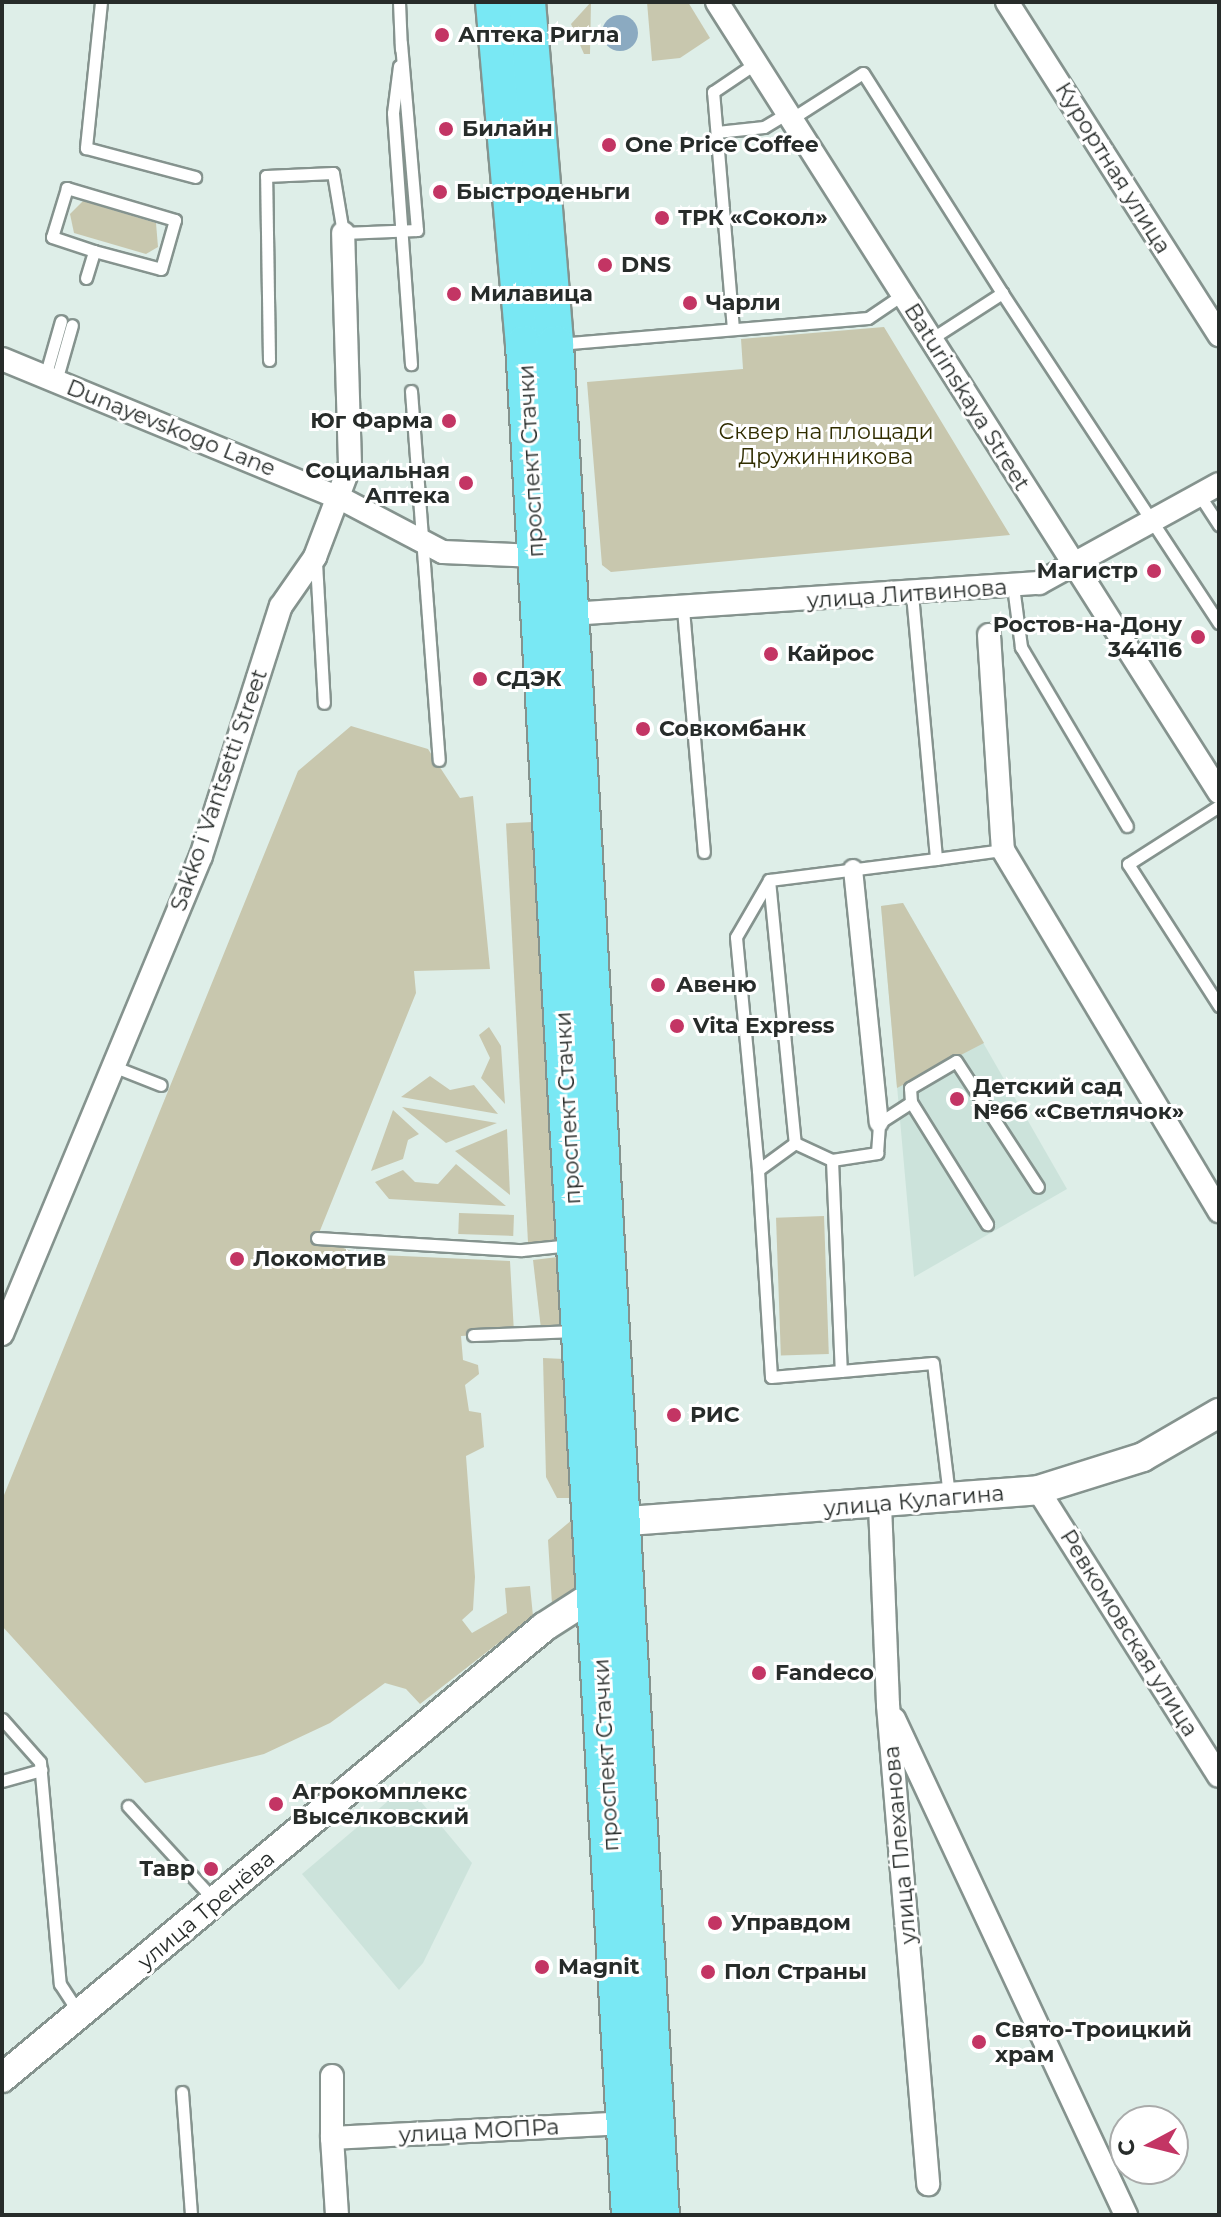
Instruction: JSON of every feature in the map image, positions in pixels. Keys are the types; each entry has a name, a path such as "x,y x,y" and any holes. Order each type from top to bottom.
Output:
{"main road":[{"name":"проспект Стачки","path":"494,2 537,556 581,1331 608,1523 597,1593 630,2215"},
{"name":"проспект Стачки","path":"527,2 555,344 570,614 608,1523 661,2215"}],"street":[{"name":"Baturinskaya Street","path":"717,2 1219,792"},
{"name":"Курортная улица","path":"1007,2 1219,335"},
{"name":"Sakko i Vantsetti Street","path":"2,1334 201,856 281,606 315,557 340,498 353,446 343,233"},
{"name":"Dunayevskogo Lane","path":"2,359 340,498 423,543 461,557 537,556"},
{"name":"улица Литвинова","path":"570,614 1013,586 1074,567 1210,490"},
{"path":"989,635 1003,850 1219,1211"},
{"path":"853,869 879,1123"},
{"name":"улица Кулагина","path":"608,1523 950,1500 1038,1490 1143,1457 1219,1413"},
{"name":"Ревкомовская улица","path":"1038,1490 1219,1776"},
{"name":"улица Плеханова","path":"880,1505 888,1705 928,2184"},
{"name":"улица Тренёва","path":"2,2078 544,1627 597,1593"},
{"path":"888,1705 1125,2215"},
{"path":"332,2076 337,2215"},
{"name":"улица МОПРа","path":"332,2138 625,2123"}],"lane":[{"path":"101,2 86,148 195,177"},
{"path":"269,360 266,176 333,173 343,233 417,230 399,2"},
{"path":"733,329 713,92 756,63"},
{"path":"717,132 764,127 863,73 1149,524 1219,623"},
{"path":"67,188 175,220 161,269 94,251 52,237 67,188"},
{"path":"402,231 411,364"},
{"path":"86,278 94,251"},
{"path":"931,339 1002,293"},
{"path":"555,344 868,318 902,295"},
{"path":"50,379 67,323"},
{"path":"411,391 439,760"},
{"path":"1210,490 1219,525"},
{"path":"315,557 324,703"},
{"path":"1013,586 1021,647 1127,826"},
{"path":"912,594 936,859"},
{"path":"683,609 704,852"},
{"path":"1219,806 1128,864 1219,1006"},
{"path":"769,880 1003,850"},
{"path":"769,880 795,1143"},
{"path":"769,880 736,937 758,1170 771,1377 933,1363 950,1500"},
{"path":"987,1224 911,1102 910,1088 956,1061 1038,1187"},
{"path":"115,1067 161,1085"},
{"path":"795,1143 832,1160 877,1153 879,1123 911,1102"},
{"path":"758,1170 795,1143"},
{"path":"832,1160 841,1371"},
{"path":"317,1238 522,1250 575,1244"},
{"path":"473,1335 581,1331"},
{"path":"2,1719 36,1754 41,1770 60,1984 79,2013"},
{"path":"2,1781 41,1770"},
{"path":"128,1806 216,1903"},
{"path":"182,2092 191,2215"}],"shaded area":[{"name":"Детский сад №66 «Светлячок»","path":"903,903 1067,1189 914,1277 881,906"},
{"path":"407,1785 472,1863 423,1963 399,1990 302,1874"}],"green space":[{"path":"591,2 590,54 584,54 571,24"},
{"path":"647,2 688,2 710,38 680,58 652,61"},
{"path":"83,201 156,223 158,247 146,254 74,233 70,214"},
{"name":"Сквер на площади Дружинникова","path":"884,327 1010,535 611,572 602,565 587,382 743,369 741,339"},
{"name":"Локомотив","path":"351,726 428,749 460,798 473,796 490,969 414,971 416,993 317,1238 359,1254 510,1261 514,1333 461,1336 463,1360 478,1365 479,1374 465,1385 469,1411 481,1413 484,1447 466,1456 475,1577 473,1610 462,1620 472,1633 507,1613 505,1588 530,1586 533,1616 420,1704 406,1689 385,1683 330,1723 264,1754 145,1783 2,1626 2,1500 298,771"},
{"path":"533,822 555,1243 528,1245 506,823"},
{"path":"903,903 984,1043 897,1088 881,906"},
{"path":"489,1027 501,1046 505,1104 481,1078 490,1058 479,1035"},
{"path":"430,1076 450,1090 474,1085 498,1114 401,1097"},
{"path":"402,1107 497,1123 446,1143"},
{"path":"393,1110 419,1134 408,1140 403,1159 371,1171"},
{"path":"507,1129 510,1195 455,1151"},
{"path":"456,1164 506,1206 389,1199 375,1182 403,1170 415,1182 438,1184"},
{"path":"459,1213 514,1215 513,1236 458,1234"},
{"path":"824,1216 829,1354 781,1356 776,1218"},
{"path":"558,1257 562,1327 541,1329 533,1260"},
{"path":"543,1358 564,1359 572,1498 557,1498 546,1477"},
{"path":"573,1519 577,1589 552,1604 548,1540"}],"water":[{"path":"620,15 633,20 638,33 633,46 620,51 607,46 602,33 607,20"}],"place":[{"name":"Аптека Ригла","path":"442,35"},
{"name":"Билайн","path":"446,129"},
{"name":"One Price Coffee","path":"609,145"},
{"name":"Быстроденьги","path":"440,192"},
{"name":"ТРК «Сокол»","path":"662,218"},
{"name":"DNS","path":"605,265"},
{"name":"Милавица","path":"454,294"},
{"name":"Чарли","path":"690,303"},
{"name":"Юг Фарма","path":"449,421"},
{"name":"Социальная Аптека","path":"466,483"},
{"name":"Магистр","path":"1154,571"},
{"name":"Ростов-на-Дону 344116","path":"1198,637"},
{"name":"Кайрос","path":"771,654"},
{"name":"СДЭК","path":"480,679"},
{"name":"Совкомбанк","path":"643,729"},
{"name":"Авеню","path":"658,985"},
{"name":"Vita Express","path":"677,1026"},
{"name":"Детский сад №66 «Светлячок»","path":"957,1099"},
{"name":"Локомотив","path":"237,1259"},
{"name":"РИС","path":"674,1415"},
{"name":"Fandeco","path":"759,1673"},
{"name":"Агрокомплекс Выселковский","path":"276,1804"},
{"name":"Тавр","path":"211,1869"},
{"name":"Управдом","path":"715,1923"},
{"name":"Magnit","path":"542,1967"},
{"name":"Пол Страны","path":"708,1972"},
{"name":"Свято-Троицкий храм","path":"979,2042"}]}
